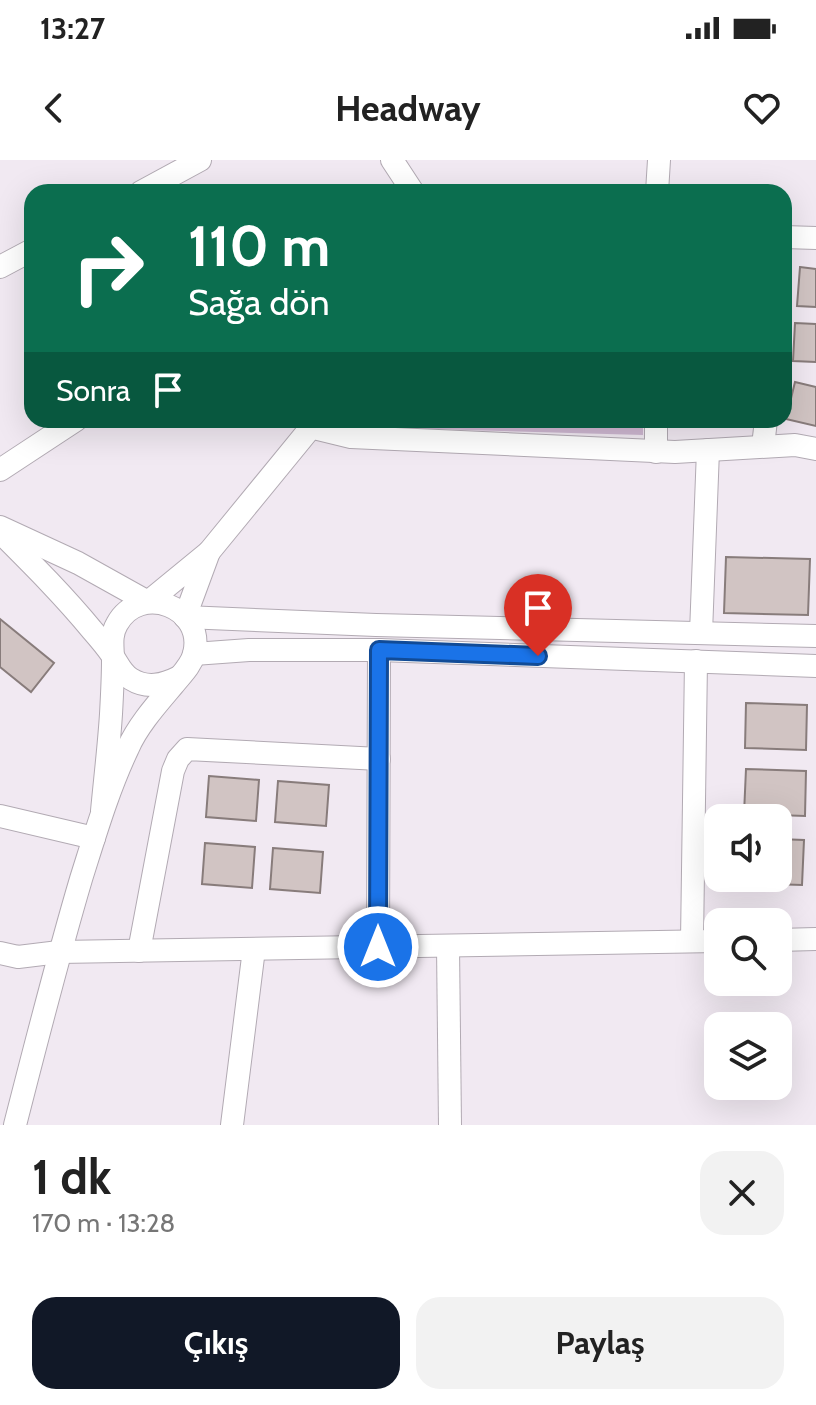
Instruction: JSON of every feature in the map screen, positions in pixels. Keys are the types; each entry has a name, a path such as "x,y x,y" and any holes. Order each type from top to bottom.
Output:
{"street":[{"path":"157,184 200,160"},
{"path":"392,160 408,184"},
{"path":"658,184 659,160"},
{"path":"792,237 816,238"},
{"path":"0,267 24,254"},
{"path":"0,470 64,428"},
{"path":"102,811 111,714 111,642 115,628 122,616 148,602 209,552 306,428"},
{"path":"327,428 351,437 656,452 795,445 816,449"},
{"path":"656,428 656,452"},
{"path":"763,446 765,428"},
{"path":"701,633 708,450"},
{"path":"0,530 78,563 148,602 175,608 192,628 195,641 189,667 129,745 102,811 59,952 15,1125"},
{"path":"0,530 50,583 130,678 142,684 155,685 168,683 180,676"},
{"path":"185,617 209,552"},
{"path":"185,617 816,636"},
{"path":"194,654 249,650 379,650 816,666"},
{"path":"378,947 379,650"},
{"path":"692,941 696,661"},
{"path":"139,951 173,771 187,749 379,759"},
{"path":"0,816 94,838"},
{"path":"792,940 816,939"},
{"path":"0,953 18,957 59,952 704,941"},
{"path":"448,946 450,1125"},
{"path":"232,1125 254,949"}],"shaded area":[{"path":"396,428 643,428 643,435"}],"building":[{"path":"800,267 816,269 816,307 797,306"},
{"path":"795,323 816,324 816,362 793,361"},
{"path":"795,382 816,387 816,426 792,420"},
{"path":"726,557 810,559 808,615 724,613"},
{"path":"0,619 54,663 31,692 0,667"},
{"path":"746,703 807,705 806,750 745,748"},
{"path":"746,769 806,771 805,816 792,816 792,804 744,804"},
{"path":"209,776 259,780 256,821 206,817"},
{"path":"278,781 329,785 326,826 275,822"},
{"path":"792,840 804,840 802,885 792,885"},
{"path":"205,843 255,847 252,888 202,884"},
{"path":"273,848 323,852 320,893 270,889"}],"route":[{"path":"378,947 379,650 538,656"}]}
